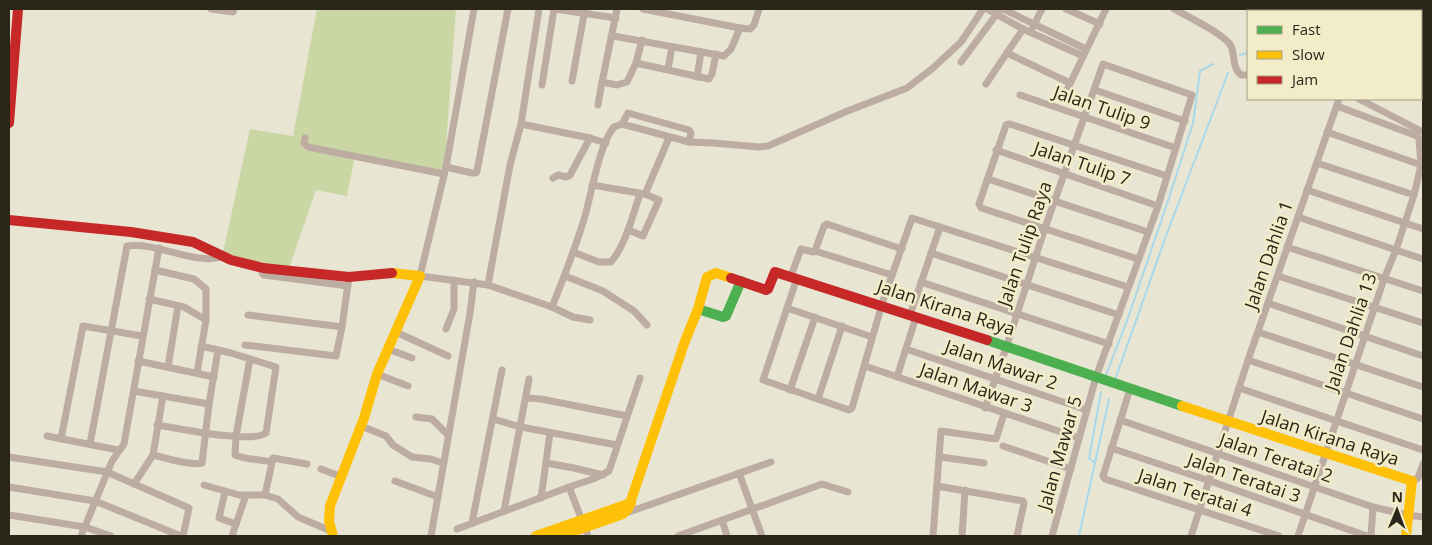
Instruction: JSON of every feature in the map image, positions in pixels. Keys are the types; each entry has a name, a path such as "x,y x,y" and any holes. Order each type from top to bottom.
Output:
{"main road":[{"path":"9,123 18,9"},
{"path":"9,220 131,232 193,242 222,257 262,268 348,282 393,273 420,276 377,374 342,477 330,506 328,521 332,534"},
{"name":"Jalan Kirana Raya","path":"740,281 766,290 774,272 794,277 1007,345 1326,455 1412,481"},
{"path":"560,536 623,514 631,504 708,277 716,273 740,281 726,316 723,317 698,308"},
{"path":"1406,536 1412,481"},
{"path":"536,536 585,528 631,504"}],"street":[{"path":"211,9 230,12 233,12 234,9"},
{"path":"474,9 445,170 420,276 488,285 552,307 573,317 590,320"},
{"path":"305,138 304,143 308,147 445,170 476,173 508,9"},
{"path":"488,285 510,165 521,124 539,9"},
{"path":"542,85 554,9 585,11 616,18"},
{"path":"598,106 618,9"},
{"path":"643,9 740,28 751,28 756,20 759,9"},
{"path":"622,124 653,134 689,142 768,146 845,112 907,88 962,42 983,9"},
{"path":"987,9 1002,10 1086,49"},
{"path":"986,84 1007,53 1026,30 1035,24 1042,9"},
{"path":"1066,9 1100,24"},
{"path":"1007,53 1069,87 1082,56 1106,9"},
{"path":"1174,9 1222,36 1231,46 1236,70 1241,75 1247,75"},
{"path":"1002,10 1026,30 1082,56"},
{"path":"961,62 1002,10"},
{"path":"572,81 585,11"},
{"path":"613,36 723,56 727,54 735,42 740,28"},
{"path":"602,82 617,85 627,82 636,63 642,40"},
{"path":"668,69 672,47"},
{"path":"697,76 701,52"},
{"path":"636,63 709,79 716,54"},
{"name":"Jalan Tulip Raya","path":"985,408 1035,257 1103,64 1192,94 1185,120"},
{"path":"1095,90 1185,120"},
{"name":"Jalan Tulip 9","path":"1020,95 1176,148"},
{"path":"1361,100 1420,134"},
{"path":"1338,102 1420,134"},
{"name":"Jalan Dahlia 1","path":"1191,536 1248,360 1338,102"},
{"path":"552,307 565,276 585,216 592,185 612,129 622,124 628,113 690,130 689,142"},
{"name":"Jalan Mawar 5","path":"1052,536 1087,410 1101,379 1109,344 1158,206 1185,120"},
{"path":"653,134 658,121"},
{"path":"521,124 606,143"},
{"path":"1138,260 981,208 979,204 996,150 1007,124 1167,176"},
{"path":"1327,132 1420,165"},
{"name":"Jalan Dahlia 13","path":"1298,536 1374,306 1396,250 1414,195 1420,165 1420,134"},
{"path":"553,178 558,175 570,175 590,138"},
{"path":"573,252 598,262 611,262 628,230 642,194 669,138"},
{"name":"Jalan Tulip 7","path":"996,150 1158,206"},
{"path":"1318,163 1414,195"},
{"path":"988,179 1148,232"},
{"path":"592,185 642,194 659,200 660,202 643,236 628,230"},
{"path":"1308,190 1423,229"},
{"path":"1298,217 1422,259"},
{"path":"892,275 815,250 813,252 801,249 787,308 762,379 849,410 851,409 882,304 912,218 1128,287"},
{"path":"815,250 824,226 828,224 902,249"},
{"path":"897,377 906,349 921,282 940,227"},
{"path":"90,444 127,246 159,248 211,260 222,257"},
{"path":"1287,247 1423,291"},
{"path":"81,536 107,472 118,450 124,444 159,248"},
{"path":"931,253 1119,315"},
{"path":"155,270 194,279 205,288 206,320 197,374"},
{"path":"565,276 603,292 634,311 647,325"},
{"path":"1278,276 1423,323"},
{"path":"446,329 454,309 454,280"},
{"path":"244,345 334,357 342,327 348,282"},
{"path":"431,536 474,282"},
{"path":"921,282 1109,344"},
{"path":"149,299 178,306 206,320"},
{"path":"1268,303 1423,356"},
{"path":"168,367 178,306"},
{"path":"787,308 872,337"},
{"path":"248,315 342,327"},
{"path":"790,390 815,317"},
{"path":"61,439 82,328 85,326 142,336"},
{"path":"818,399 842,326"},
{"path":"396,332 448,356"},
{"path":"1258,332 1423,387"},
{"path":"157,425 236,436 259,436 266,432 276,367 202,346"},
{"path":"388,349 412,358"},
{"name":"Jalan Mawar 2","path":"906,349 1087,410"},
{"path":"153,455 201,464 208,404 218,350"},
{"path":"250,359 236,436 235,455 248,460 256,459 272,462"},
{"path":"1248,360 1423,419"},
{"path":"138,361 214,377"},
{"name":"Jalan Mawar 3","path":"865,366 985,408 1079,438"},
{"path":"472,523 502,370"},
{"path":"377,374 408,386"},
{"path":"457,529 569,488 610,470 640,378"},
{"path":"504,511 527,398 529,379"},
{"path":"1111,448 1130,388"},
{"path":"1239,388 1423,450"},
{"path":"134,391 208,404"},
{"path":"134,484 153,455 162,396"},
{"path":"527,398 627,416"},
{"path":"933,536 941,433 943,431 996,439 1004,414"},
{"path":"416,417 432,419 448,435"},
{"path":"493,419 521,427 617,445"},
{"name":"Jalan Teratai 2","path":"1120,420 1374,507 1423,517"},
{"path":"360,426 386,436 393,445 412,457 443,463"},
{"path":"541,498 550,433"},
{"path":"47,436 118,450"},
{"path":"1003,446 1071,469"},
{"name":"Jalan Teratai 4","path":"1111,448 1104,476 1105,479 1279,536"},
{"name":"Jalan Teratai 3","path":"1111,448 1210,480 1369,536"},
{"path":"9,456 107,472 189,508 182,536 95,501 9,487"},
{"path":"940,457 984,463"},
{"path":"265,495 274,458 307,464"},
{"path":"623,514 771,462"},
{"path":"546,463 602,475"},
{"path":"1412,481 1418,478 1423,464"},
{"path":"321,469 342,477"},
{"path":"739,473 762,536"},
{"path":"395,481 438,497"},
{"path":"678,536 822,484 848,492"},
{"path":"204,486 239,495 265,495 278,499 298,517 332,534"},
{"path":"937,486 1023,501 1016,536"},
{"path":"569,488 585,528"},
{"path":"962,536 965,490"},
{"path":"225,492 219,518 236,524"},
{"path":"232,536 246,495"},
{"path":"1369,536 1374,507"},
{"path":"9,515 85,526 111,536"},
{"path":"722,520 727,536"}],"green space":[{"path":"317,9 456,9 444,174 355,156 347,196 316,190 288,271 222,257 250,129 293,136"}],"waterway":[{"path":"1240,55 1247,53"},
{"path":"1106,375 1128,318 1193,123 1200,71 1213,64"},
{"path":"1115,380 1166,236 1228,73"},
{"path":"1095,463 1089,458 1101,392"},
{"path":"1079,536 1109,399"}],"traffic: fast":[{"path":"698,309 723,317 726,316 741,281"},
{"path":"987,340 1182,406"}],"traffic: slow":[{"path":"333,536 329,521 330,506 364,418 377,374 420,276 392,273"},
{"path":"560,536 623,514 628,509 685,341 698,309 707,277 716,273 731,278"},
{"path":"1182,406 1412,481 1406,536"},
{"path":"536,536 631,503"}],"traffic: jam":[{"path":"9,123 18,9"},
{"path":"9,220 131,232 193,242 231,260 263,268 349,277 392,273"},
{"path":"731,278 766,290 775,272 987,340"}]}
